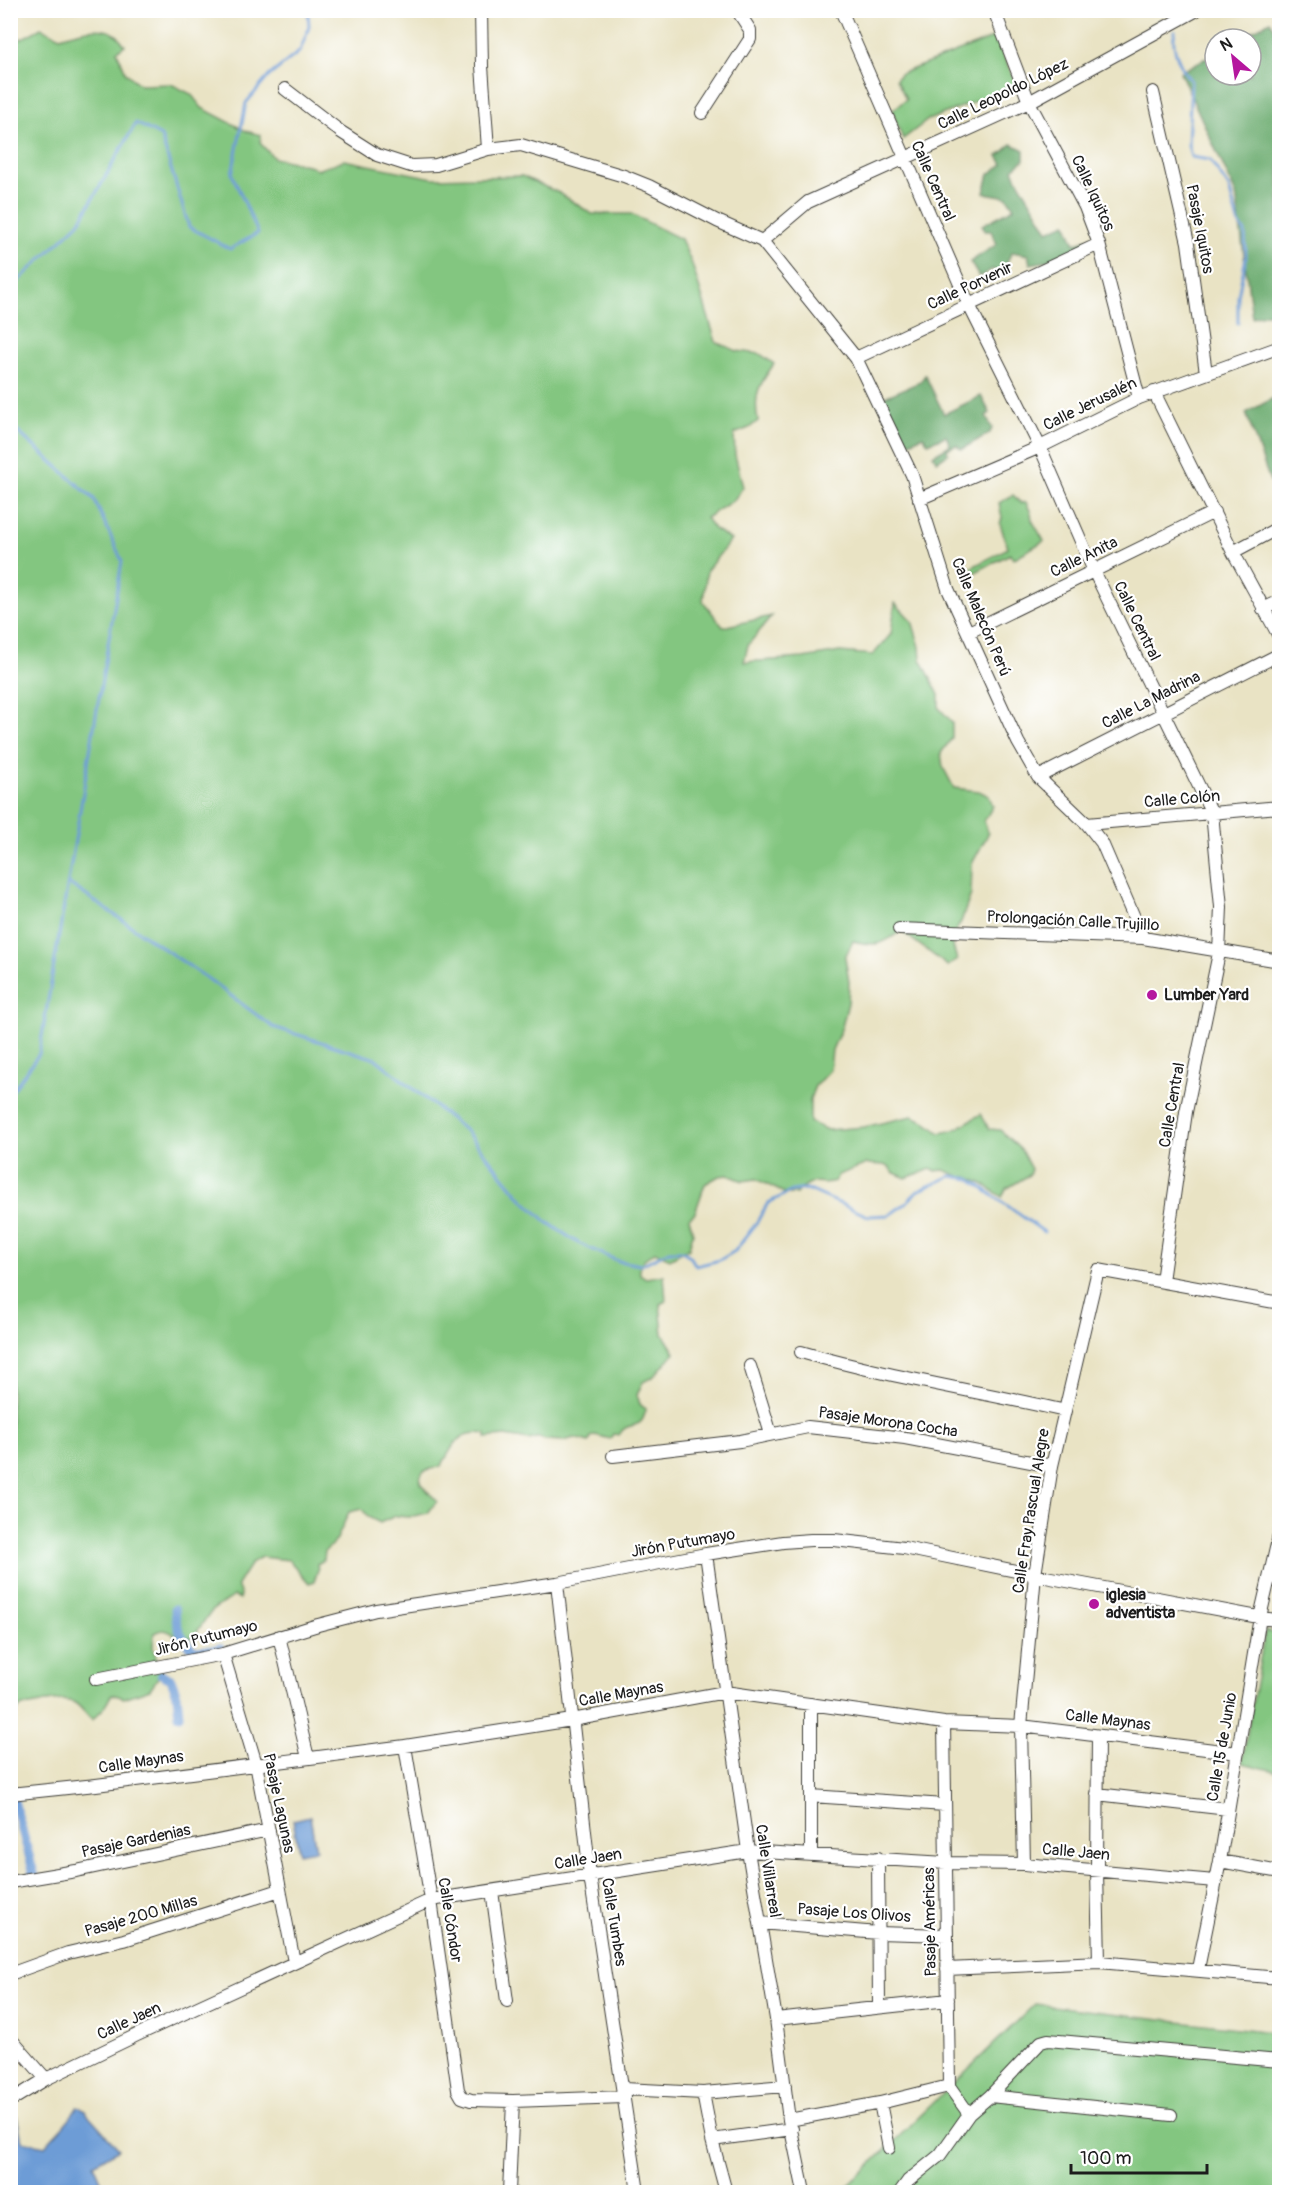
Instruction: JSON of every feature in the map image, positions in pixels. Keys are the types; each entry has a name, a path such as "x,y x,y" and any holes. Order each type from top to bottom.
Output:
{"street":[{"path":"481,10 482,66 488,149"},
{"path":"702,113 750,39 750,30 737,10"},
{"name":"Calle Central","path":"841,10 969,305 1040,447 1094,571 1212,813 1221,907 1219,953 1186,1112 1162,1281"},
{"name":"Calle Iquitos","path":"994,10 1029,102 1085,207 1099,244 1139,398"},
{"name":"Calle Leopoldo López","path":"762,241 808,202 906,160 1029,102 1197,10"},
{"path":"285,89 341,132 377,155 411,166 436,165 488,149 521,145 650,186 717,221 762,241"},
{"name":"Pasaje Iquitos","path":"1153,93 1188,243 1206,373"},
{"name":"Calle Malecón Perú","path":"762,241 856,358 912,474 948,589 1018,742 1038,777 1088,825 1102,843 1143,938"},
{"name":"Calle Porvenir","path":"856,358 1099,244"},
{"name":"Calle Jerusalén","path":"919,499 1040,447 1139,398 1280,347"},
{"path":"1154,392 1233,552 1280,638"},
{"name":"Calle Anita","path":"969,632 1214,512"},
{"path":"1233,552 1280,527"},
{"path":"1263,609 1280,601"},
{"name":"Calle La Madrina","path":"1038,777 1280,654"},
{"name":"Calle Colón","path":"1088,825 1280,807"},
{"name":"Prolongación Calle Trujillo","path":"899,929 1143,938 1280,962"},
{"name":"Calle Fray Pascual Alegre","path":"1024,1864 1022,1726 1035,1575 1052,1466 1098,1270 1162,1281"},
{"path":"1162,1281 1280,1303"},
{"path":"801,1353 863,1370 1065,1411"},
{"path":"750,1366 771,1434"},
{"name":"Pasaje Morona Cocha","path":"613,1456 740,1441 808,1427 905,1438 1052,1466"},
{"name":"Calle 15 de Junio","path":"1198,1969 1220,1861 1260,1617 1280,1531"},
{"name":"Jirón Putumayo","path":"96,1679 223,1654 279,1636 376,1610 558,1584 706,1554 783,1542 834,1540 904,1548 1280,1621"},
{"name":"Calle Villarreal","path":"706,1554 748,1851 776,2019 784,2086 804,2193"},
{"name":"Calle Tumbes","path":"558,1584 590,1876 638,2193"},
{"path":"279,1636 308,1758"},
{"name":"Pasaje Lagunas","path":"223,1654 256,1764 294,1962"},
{"name":"Calle Maynas","path":"10,1794 405,1746 572,1720 725,1692 944,1723 1022,1726 1238,1753"},
{"path":"811,1704 811,1854"},
{"name":"Pasaje Américas","path":"944,1723 949,2086"},
{"path":"1098,1736 1099,1962"},
{"name":"Calle Cóndor","path":"405,1746 431,1900 458,2090 462,2097 471,2100 513,2101"},
{"path":"1097,1794 1228,1809"},
{"path":"811,1796 945,1804"},
{"name":"Pasaje Gardenias","path":"10,1882 76,1871 268,1830"},
{"name":"Calle Jaen","path":"10,2101 46,2079 431,1900 748,1851 946,1863 1024,1864 1215,1881"},
{"path":"878,1858 879,2007"},
{"path":"1220,1861 1280,1872"},
{"name":"Pasaje 200 Millas","path":"10,1974 68,1953 124,1940 280,1890"},
{"path":"492,1891 507,2001"},
{"name":"Pasaje Los Olivos","path":"760,1923 878,1933 947,1935"},
{"path":"947,1969 1099,1962 1280,1978"},
{"path":"776,2019 948,2000"},
{"path":"10,2038 46,2079"},
{"path":"900,2193 909,2181 940,2155 969,2114 990,2096 1041,2042 1048,2040 1280,2061"},
{"path":"509,2193 513,2101 624,2093 703,2093 784,2086"},
{"path":"712,2140 790,2125 949,2086 969,2114"},
{"path":"703,2093 726,2193"},
{"path":"990,2096 1172,2115"},
{"path":"880,2103 889,2148"}],"green space":[{"path":"1270,21 1280,36 1279,310 1252,317 1236,194 1180,72 1203,60 1203,87 1263,87 1263,27 1260,27"},
{"path":"41,28 60,37 95,29 115,34 125,45 117,51 126,73 140,85 171,84 191,94 202,108 246,131 261,135 260,143 274,158 312,166 317,170 344,160 433,178 522,176 559,193 592,214 631,214 681,239 692,264 716,342 737,351 760,354 774,364 758,390 756,404 758,421 749,428 734,434 735,455 743,487 734,500 706,518 714,529 731,540 707,570 703,601 723,627 772,616 748,645 744,662 803,658 840,652 873,655 891,634 895,603 912,621 921,659 939,695 939,708 952,722 952,738 941,753 943,767 954,788 979,791 989,796 993,806 984,821 988,834 972,864 971,894 961,922 951,939 957,960 948,966 901,931 888,940 878,943 867,944 853,941 845,957 849,982 848,1003 842,1027 832,1050 830,1070 815,1086 810,1099 810,1122 827,1130 864,1127 912,1116 924,1121 940,1133 954,1130 981,1114 989,1129 1000,1130 1021,1150 1031,1169 1029,1175 1006,1189 1002,1197 968,1177 944,1170 931,1169 906,1178 892,1172 884,1165 867,1164 838,1175 835,1181 808,1184 796,1194 786,1194 756,1179 743,1181 728,1175 719,1176 705,1184 695,1213 689,1218 693,1233 689,1248 670,1259 655,1252 646,1258 641,1266 640,1274 646,1278 664,1275 666,1301 660,1304 663,1334 675,1353 653,1377 643,1382 637,1395 640,1404 645,1409 642,1421 622,1430 619,1435 613,1434 610,1439 595,1435 589,1442 574,1438 564,1441 545,1440 539,1437 529,1440 505,1436 486,1438 486,1434 476,1433 463,1436 454,1444 442,1465 424,1471 420,1477 420,1483 437,1501 428,1513 409,1517 395,1516 380,1523 368,1517 362,1509 349,1512 336,1541 325,1551 324,1560 317,1564 318,1570 314,1581 309,1583 289,1560 261,1557 251,1563 237,1585 241,1595 240,1599 234,1596 214,1609 193,1637 183,1638 162,1630 154,1633 153,1649 162,1672 150,1689 124,1698 112,1694 104,1708 92,1720 75,1703 63,1700 22,1706 11,1717 10,36 21,39"},
{"path":"995,37 1017,85 928,120 903,139 892,111 906,99 896,79 900,74"},
{"path":"1012,144 1024,150 1024,160 1013,169 1016,177 1048,231 1066,223 1075,244 1090,238 1088,246 1043,262 1030,264 1028,255 1012,252 1004,268 997,273 993,269 979,277 970,262 997,244 991,231 985,231 982,225 1014,208 1007,197 984,193 989,174 1003,164 998,156"},
{"path":"925,375 944,414 981,396 990,413 986,416 992,428 990,433 962,449 956,445 947,449 948,454 937,461 933,455 950,445 946,436 928,443 923,436 908,443 882,398 920,382"},
{"path":"1279,395 1279,476 1270,481 1246,413"},
{"path":"1013,495 1021,503 1026,502 1032,520 1044,541 1013,559 1010,554 968,576 965,571 1008,548 1000,524 1002,518 999,503"},
{"path":"1265,1631 1279,1634 1279,1772 1242,1763"},
{"path":"1035,2004 1279,2033 1279,2192 842,2192"}],"water":[{"path":"310,1816 316,1850 299,1853 293,1820"},
{"path":"78,2106 119,2149 94,2164 106,2192 11,2192 11,2116 17,2117 22,2141 45,2146"}],"waterway":[{"path":"10,328 14,285 79,223 136,123 161,136 189,227 230,249 258,233 232,174 246,103 269,76 300,51 309,27 308,10"},
{"path":"1175,31 1174,44 1177,58 1191,81 1188,145 1191,157 1210,160 1229,188 1238,222 1245,232 1246,257 1238,296 1238,323"},
{"path":"10,425 94,499 122,561 39,1054 10,1094"},
{"path":"68,883 211,981 273,1027 376,1059 466,1131 521,1198 547,1222 578,1243 618,1261 641,1265 669,1251 682,1251 690,1256 696,1266 720,1260 735,1251 768,1203 792,1191 807,1189 868,1216 889,1215 918,1191 951,1176 970,1179 1044,1232"},
{"path":"175,1609 180,1632 194,1651 220,1648 223,1654"},
{"path":"161,1674 171,1679 177,1695 179,1715"},
{"path":"11,1790 35,1877"}],"place":[{"name":"Lumber Yard","path":"1152,995"},
{"name":"iglesia adventista","path":"1094,1604"}]}
